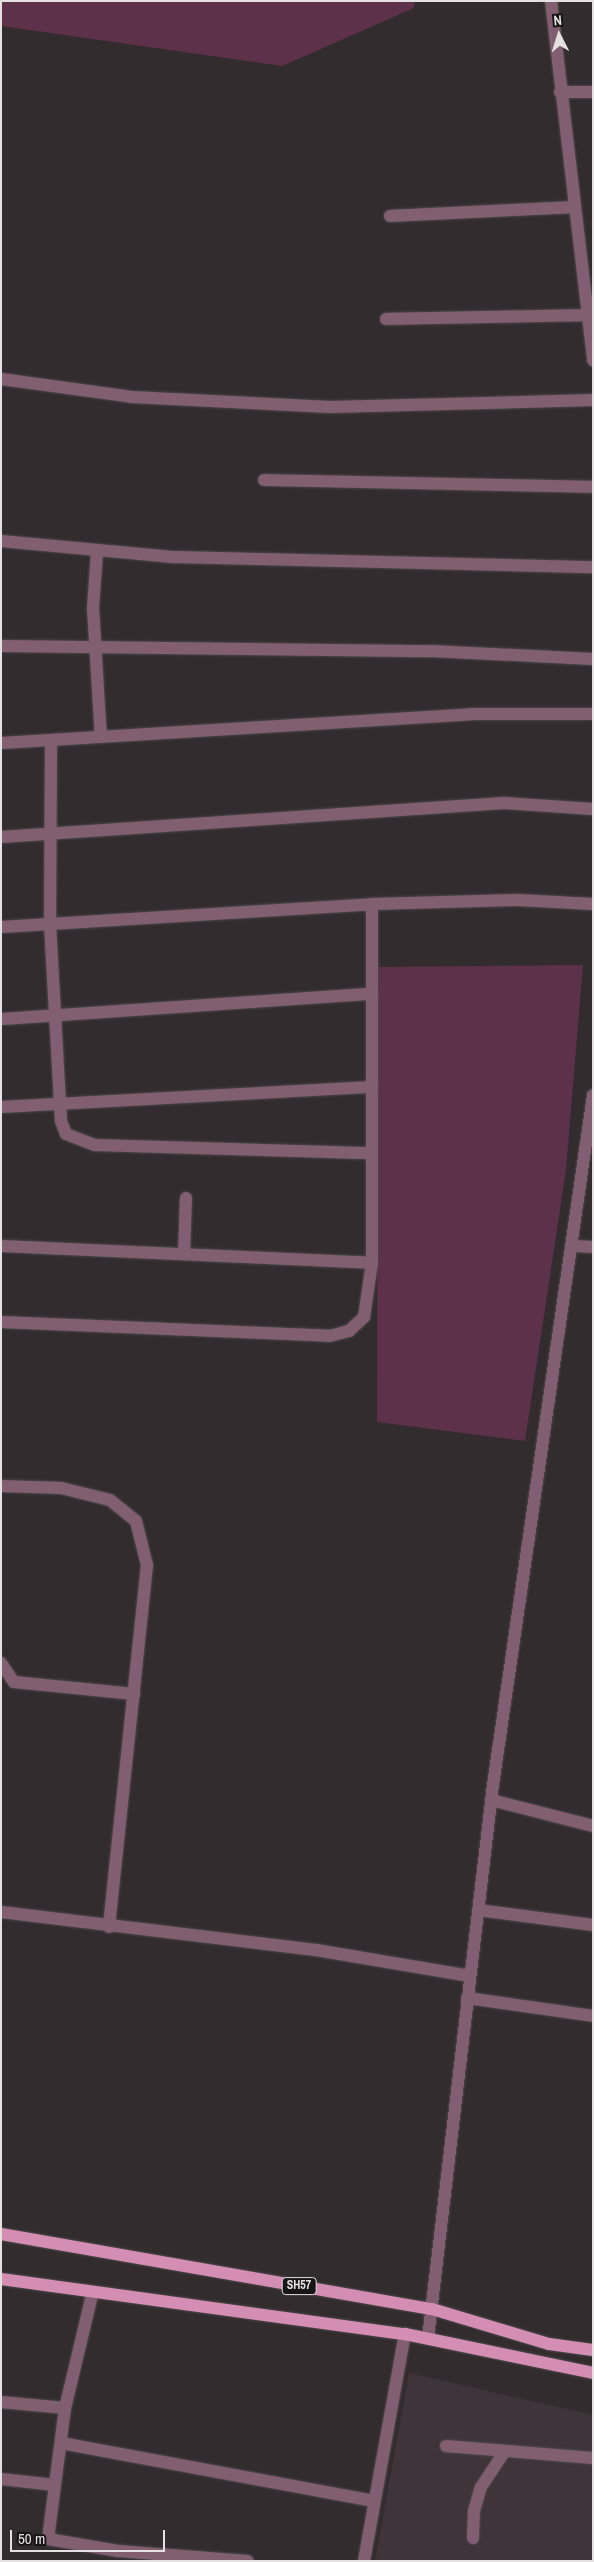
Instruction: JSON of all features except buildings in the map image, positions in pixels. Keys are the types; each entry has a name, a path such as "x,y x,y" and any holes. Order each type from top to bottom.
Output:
{"main road":[{"name":"SH57","path":"1,2234 432,2309 549,2344 593,2350"},
{"path":"1,2279 92,2295 405,2334 593,2373"}],"street":[{"path":"551,1 560,92 593,361"},
{"path":"560,92 593,92"},
{"path":"390,216 574,207"},
{"path":"386,319 587,315"},
{"path":"1,378 132,397 330,407 442,408 593,400"},
{"path":"264,480 593,487"},
{"path":"1,541 97,552 593,567"},
{"path":"97,552 94,648 101,737"},
{"path":"1,646 431,651 593,659"},
{"path":"1,743 516,712 593,714"},
{"path":"51,740 50,924 60,1104 66,1134 83,1143 372,1153"},
{"path":"1,837 504,803 593,809"},
{"path":"1,927 372,904 518,900 593,904"},
{"path":"1,1322 330,1336 349,1331 364,1317 372,1263 372,904"},
{"path":"1,1019 372,994"},
{"path":"1,1107 372,1087"},
{"path":"428,2338 491,1800 574,1246 593,1095"},
{"path":"184,1254 186,1198"},
{"path":"1,1246 372,1263"},
{"path":"574,1246 593,1248"},
{"path":"1,1486 61,1488 110,1500 136,1521 147,1566 109,1927"},
{"path":"1,1663 14,1682 134,1694"},
{"path":"491,1800 593,1826"},
{"path":"478,1910 593,1925"},
{"path":"1,1912 109,1927 316,1950 470,1976"},
{"path":"467,1998 593,2016"},
{"path":"92,2295 66,2408 48,2538 118,2551 248,2561"},
{"path":"364,2561 373,2502 405,2334"},
{"path":"1,2402 66,2408"},
{"path":"61,2443 373,2502"},
{"path":"446,2446 593,2458"},
{"path":"474,2538 474,2510 481,2487 505,2452"},
{"path":"1,2479 55,2485"}],"shaded area":[{"path":"1,1 415,1 414,8 282,66 1,26"},
{"path":"583,965 566,1170 525,1441 377,1422 378,967"},
{"path":"409,2373 593,2415 593,2561 375,2561"}]}
